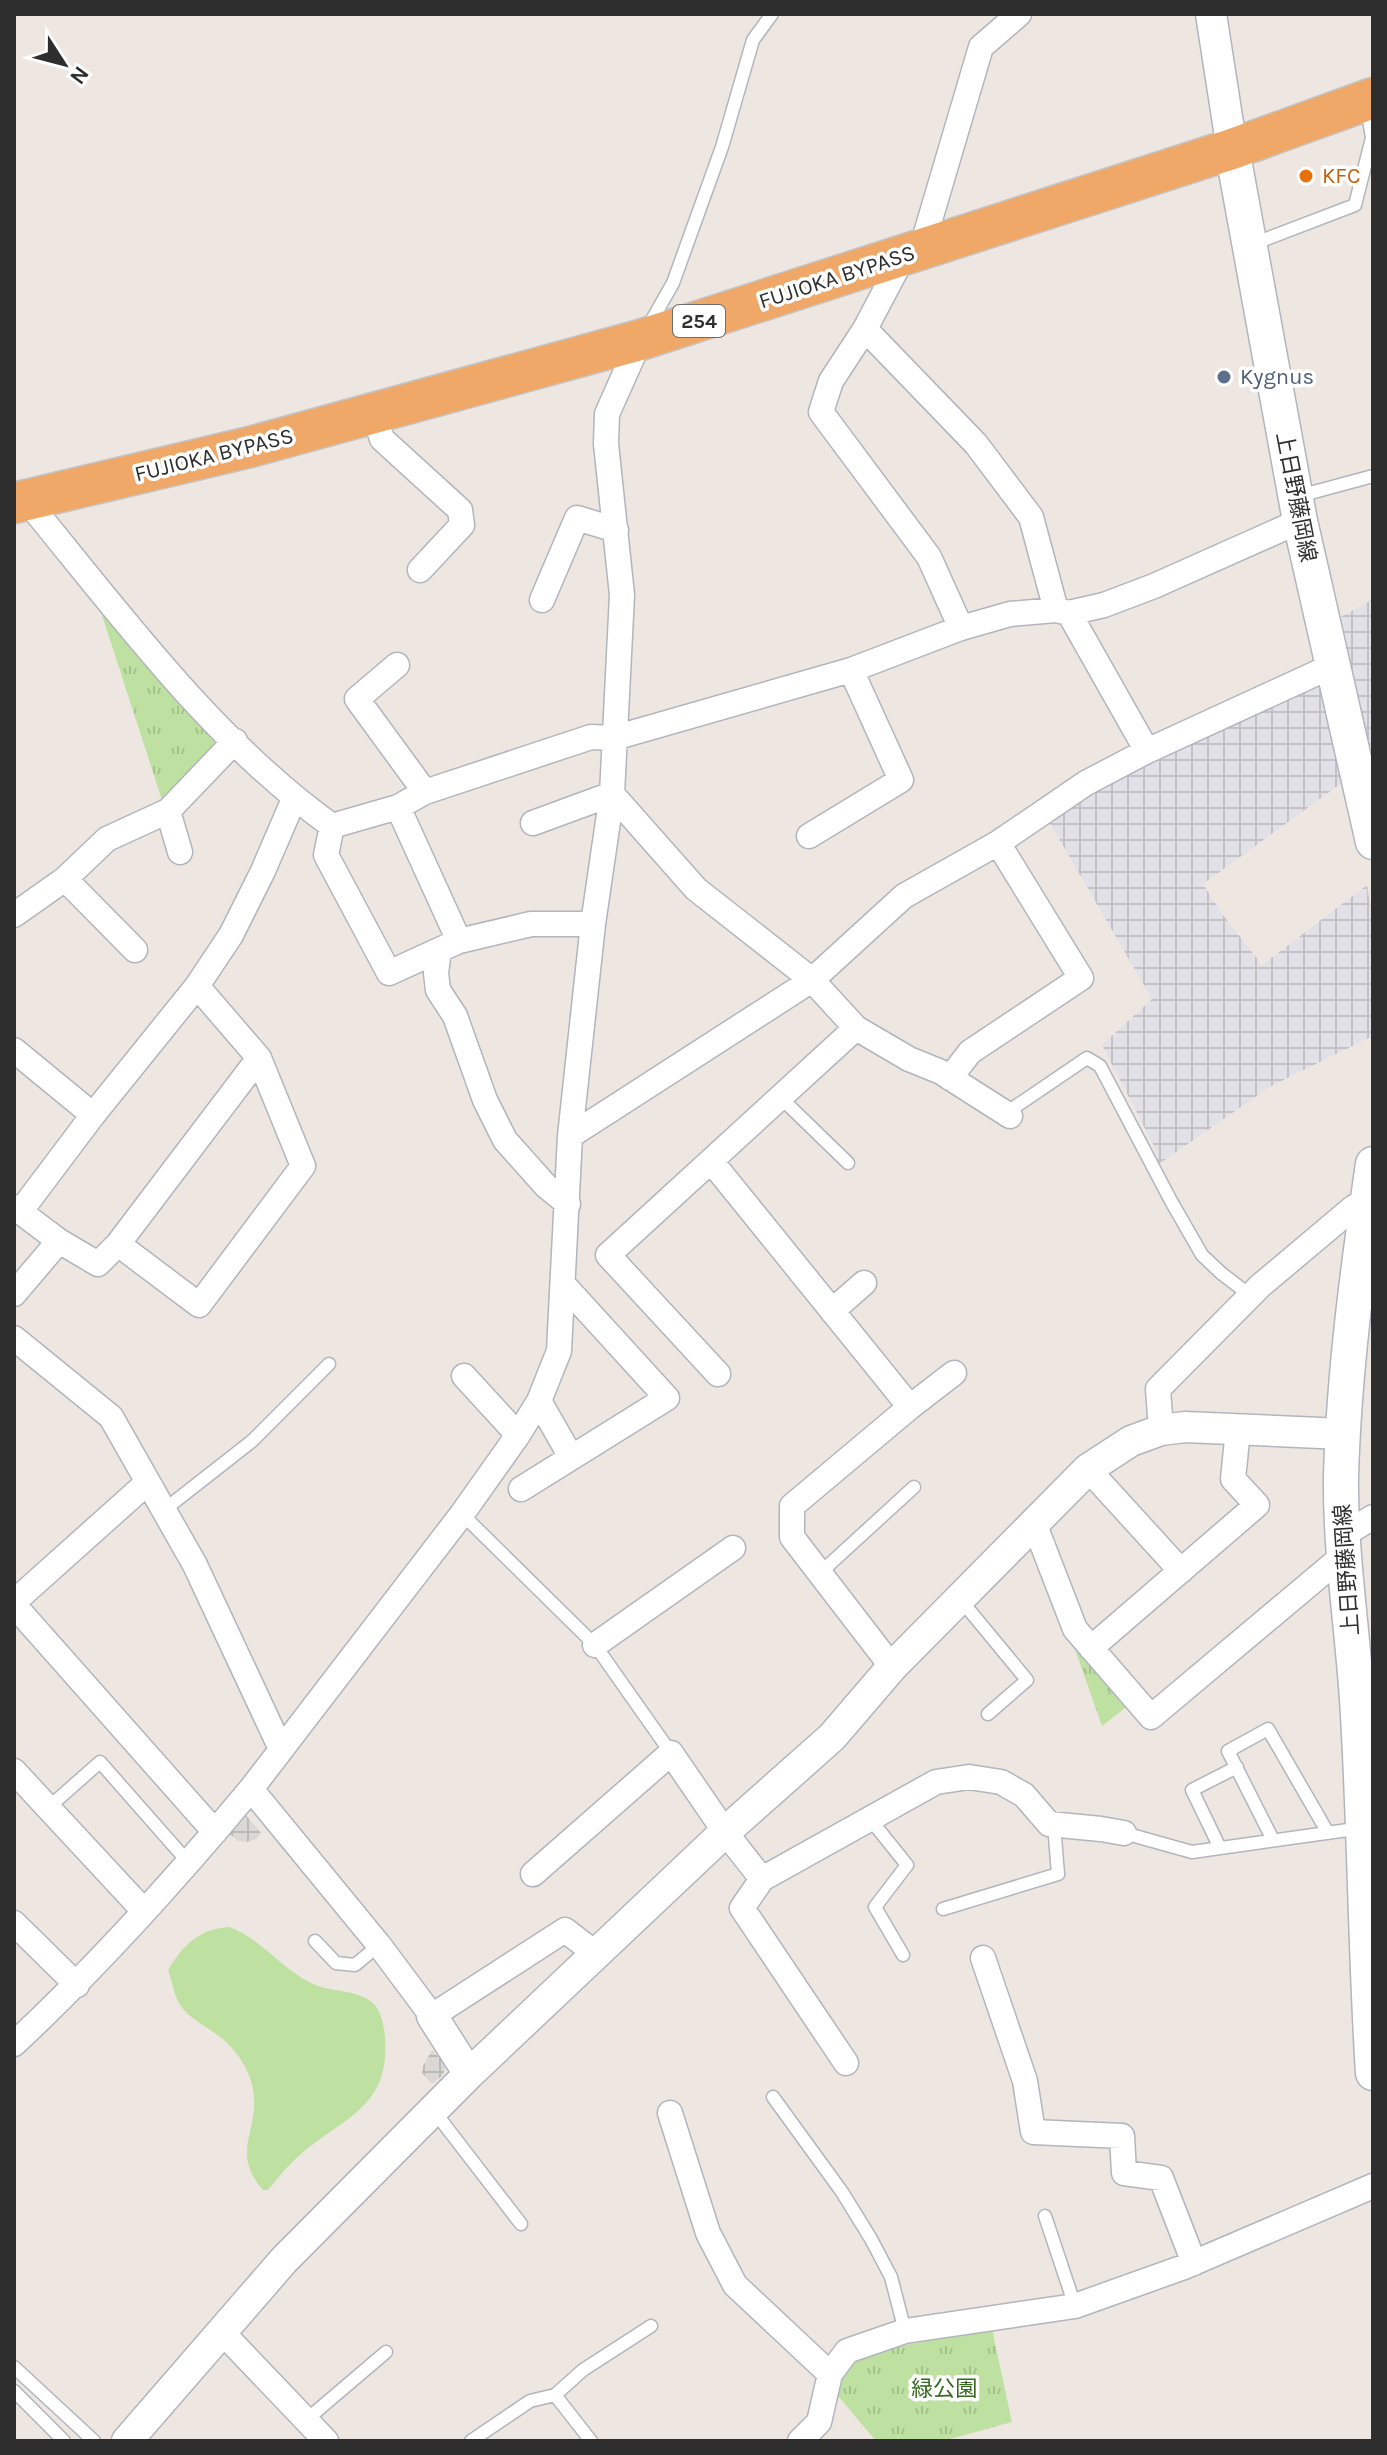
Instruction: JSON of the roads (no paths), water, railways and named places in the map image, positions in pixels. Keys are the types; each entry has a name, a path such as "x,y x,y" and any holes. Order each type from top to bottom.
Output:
{"highway":[{"name":"FUJIOKA BYPASS","path":"18,499 374,414 640,340 1232,149 1370,99"}],"main road":[{"name":"上日野藤岡線","path":"1232,149 1298,509 1373,842"},
{"name":"上日野藤岡線","path":"1373,1164 1344,1398 1343,1434 1343,1546 1357,1699 1373,2073"}],"street":[{"path":"961,628 929,557 821,412 831,381 912,252 981,47 1019,14"},
{"path":"1211,14 1232,149"},
{"path":"865,329 976,444 1031,517 1063,612 1147,751"},
{"path":"14,2044 77,1985 251,1789 462,1514 518,1435 539,1401 559,1351 570,1136 593,924 612,794 622,595 606,444 607,414 640,340"},
{"path":"374,414 382,439 460,510 462,525 420,570"},
{"path":"18,499 174,680 294,799 332,826"},
{"path":"332,826 398,807 425,792 591,737 614,738 851,670 961,628 1010,614 1063,612 1104,605 1154,586 1298,509"},
{"path":"542,600 577,518 616,530"},
{"path":"397,665 357,699 425,792"},
{"path":"570,1136 812,980 904,896 998,843 1086,783 1147,751 1332,666"},
{"path":"809,836 901,780 851,670"},
{"path":"14,915 65,879 107,839 168,811 235,741"},
{"path":"533,823 612,794"},
{"path":"612,794 696,889 812,980 856,1028 909,1059 950,1078 1008,1114"},
{"path":"259,1058 118,1244 98,1264 59,1241 17,1210 197,986 231,935 294,799"},
{"path":"398,807 449,945 436,973 438,990 455,1016 485,1100 505,1140 546,1186 568,1204"},
{"path":"168,811 180,852"},
{"path":"332,826 326,855 389,973 449,945 531,924 593,924"},
{"path":"950,1078 970,1052 1081,978 998,843"},
{"path":"65,879 135,950"},
{"path":"118,1244 199,1305 303,1166 259,1058 197,986"},
{"path":"718,1374 608,1255 856,1028"},
{"path":"14,1050 93,1115"},
{"path":"711,1161 910,1407"},
{"path":"1161,1430 1158,1389 1251,1296 1354,1207 1367,1207"},
{"path":"14,1294 59,1241"},
{"path":"832,1311 864,1283"},
{"path":"521,1489 667,1398 563,1284"},
{"path":"14,1338 111,1417 195,1565 281,1749"},
{"path":"892,1667 792,1537 792,1506 954,1373"},
{"path":"464,1376 518,1435"},
{"path":"539,1401 571,1457"},
{"path":"127,2441 284,2260 469,2074 725,1832 832,1737 892,1667 1088,1469 1131,1441 1161,1430 1185,1427 1343,1434"},
{"path":"1091,1648 1257,1505 1233,1479 1238,1430"},
{"path":"1088,1469 1181,1571"},
{"path":"148,1482 14,1604 215,1832"},
{"path":"1034,1523 1075,1629 1151,1717 1373,1517"},
{"path":"595,1645 733,1548"},
{"path":"533,1874 671,1753 725,1832 762,1879"},
{"path":"14,1771 144,1911"},
{"path":"846,2063 742,1908 762,1879 936,1782 969,1777 1001,1782 1024,1795 1049,1824 1124,1833"},
{"path":"251,1789 379,1945 432,2016 469,2074"},
{"path":"14,1923 77,1985"},
{"path":"432,2016 565,1930 596,1954"},
{"path":"983,1958 1025,2081 1033,2132 1122,2136 1124,2173 1161,2178 1194,2263"},
{"path":"670,2113 708,2233 735,2285 830,2374"},
{"path":"800,2441 819,2422 830,2374 847,2351 905,2331 1075,2306 1194,2263 1373,2186"},
{"path":"222,2332 326,2441"}],"lane":[{"path":"640,340 673,283 722,147 753,40 772,14"},
{"path":"1250,245 1355,205 1372,138 1370,99"},
{"path":"1298,509 1373,476"},
{"path":"1008,1114 1087,1058 1100,1066 1202,1255 1251,1296"},
{"path":"780,1097 848,1163"},
{"path":"164,1510 252,1441 329,1364"},
{"path":"820,1573 914,1487"},
{"path":"462,1514 595,1645 671,1753"},
{"path":"960,1599 1027,1680 988,1714"},
{"path":"1273,1840 1228,1751 1268,1729 1328,1833"},
{"path":"48,1808 100,1762 188,1862"},
{"path":"1220,1848 1192,1790 1237,1767"},
{"path":"870,1819 907,1865 875,1907 903,1955"},
{"path":"943,1909 1058,1874 1054,1825"},
{"path":"1124,1833 1192,1852 1362,1828"},
{"path":"315,1941 336,1963 355,1965 379,1945"},
{"path":"773,2097 842,2192 871,2239 891,2277 905,2331"},
{"path":"434,2111 521,2224"},
{"path":"1045,2216 1075,2306"},
{"path":"471,2441 530,2401 555,2395 583,2370 651,2326"},
{"path":"305,2421 386,2352"},
{"path":"14,2367 94,2441"},
{"path":"14,2391 64,2441"},
{"path":"555,2395 591,2441"}],"place":[{"name":"KFC","path":"1306,176"},
{"name":"Kygnus","path":"1224,377"}],"park label":[{"name":"緑公園","path":"944,2389"}]}
